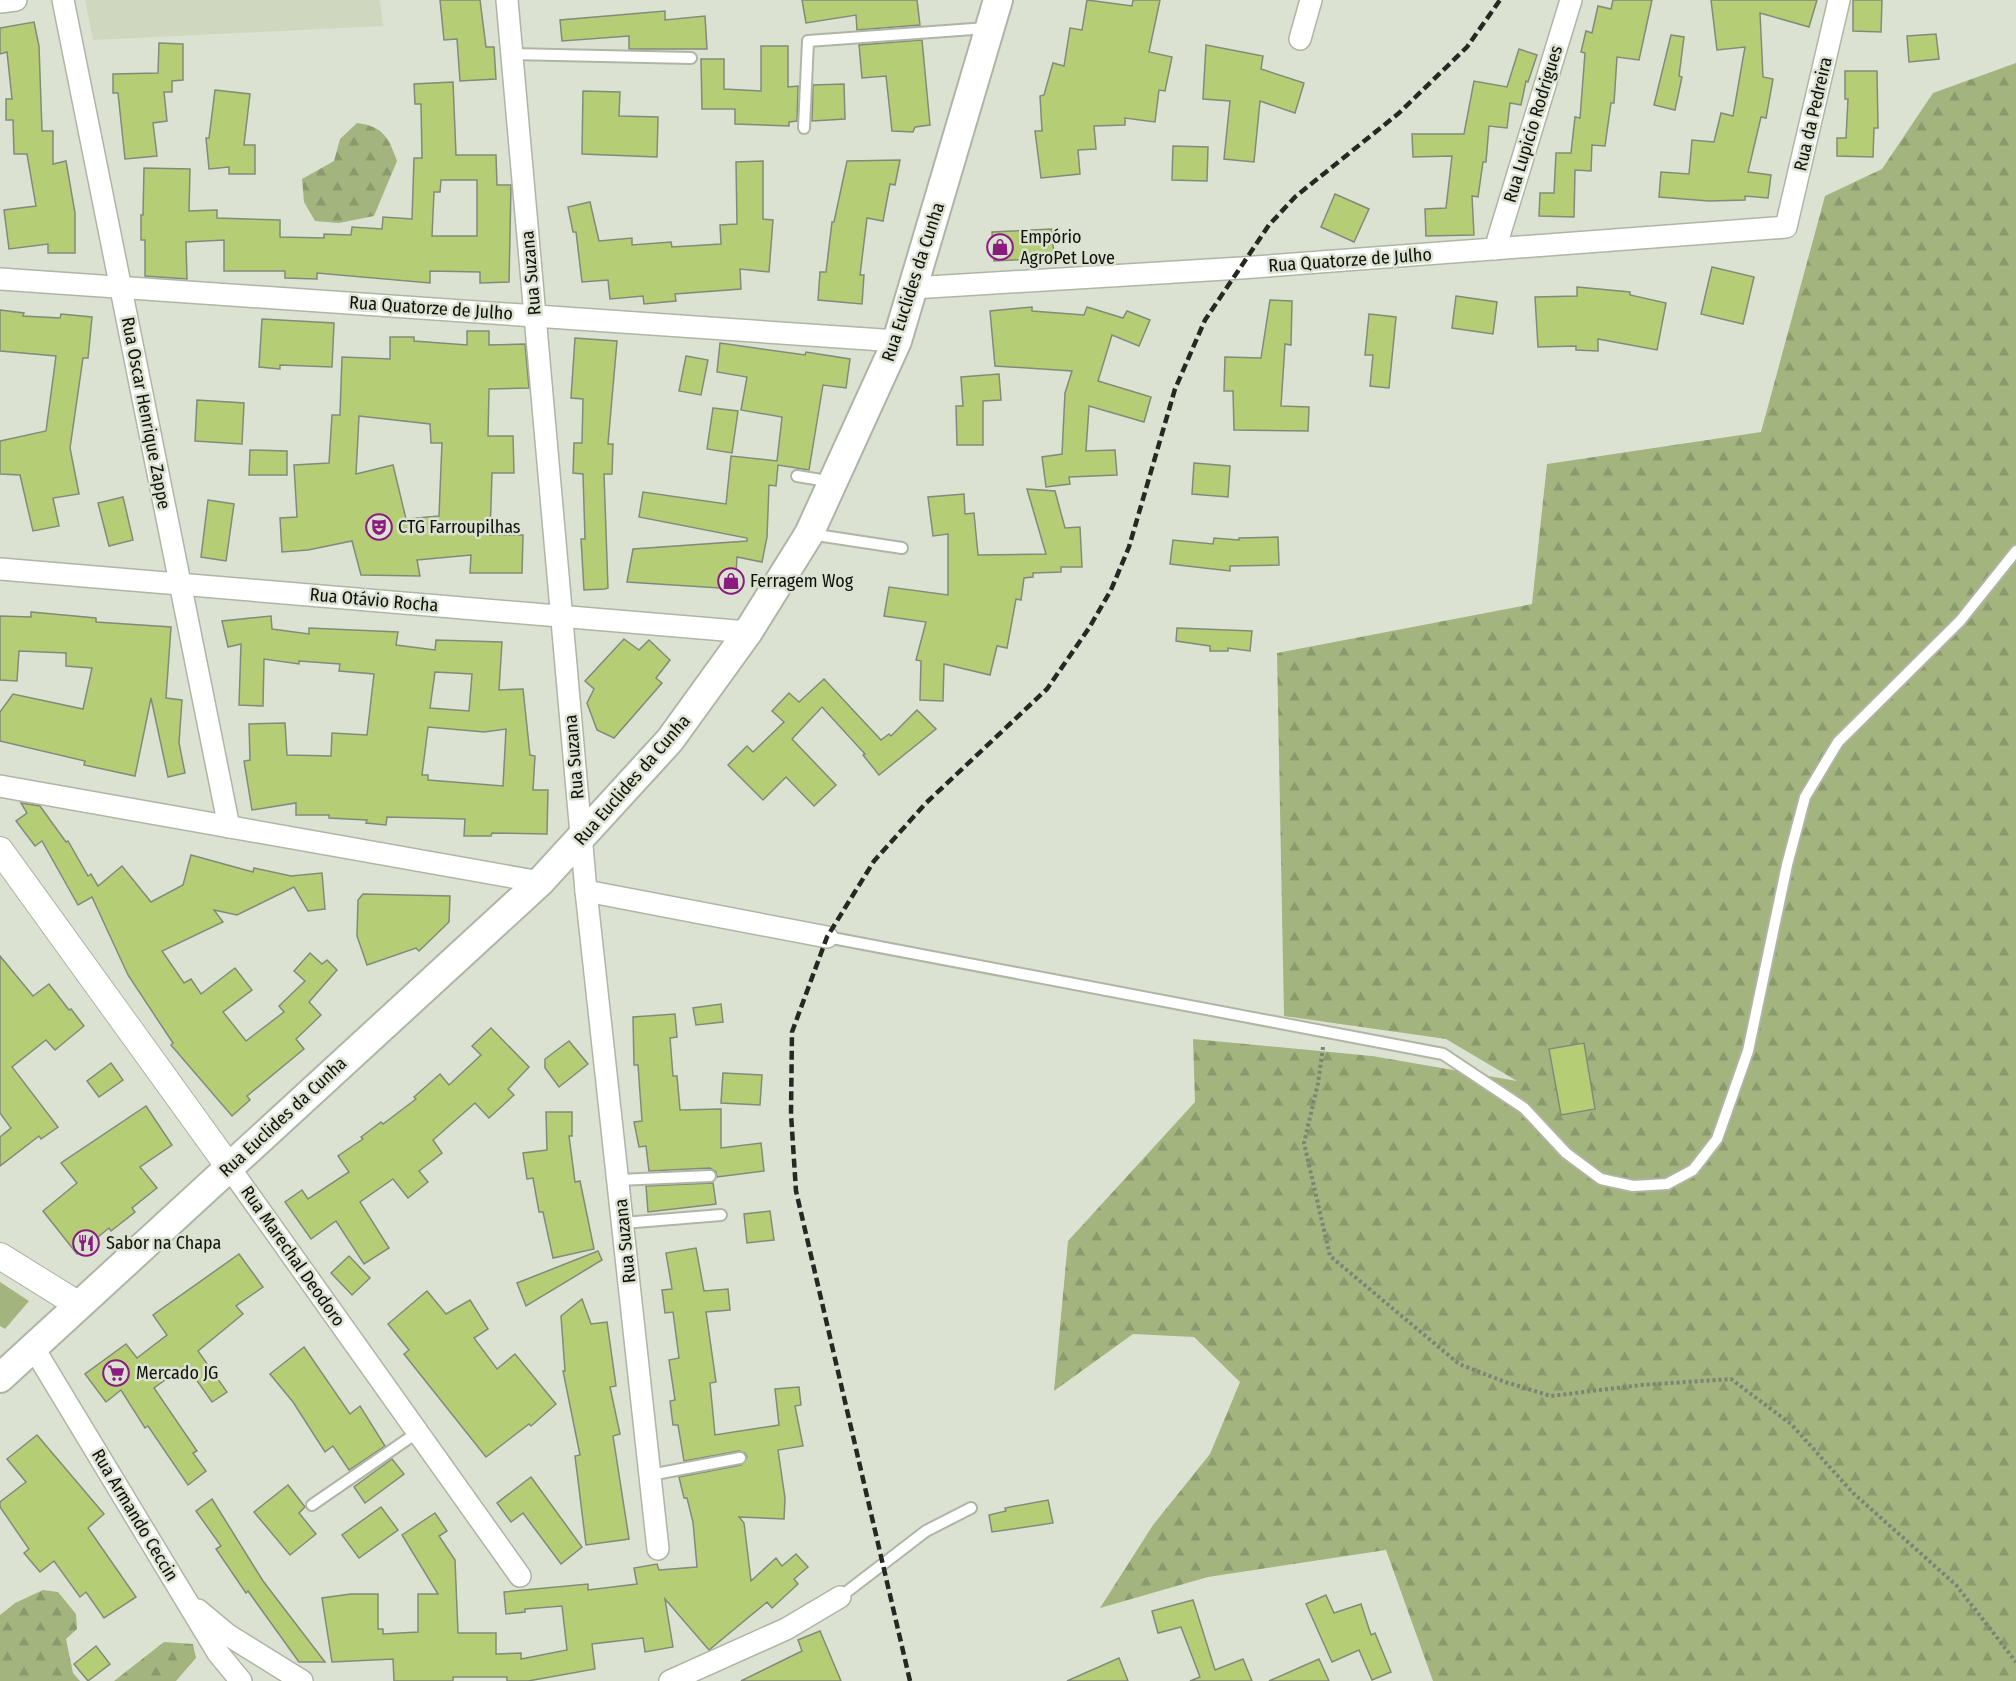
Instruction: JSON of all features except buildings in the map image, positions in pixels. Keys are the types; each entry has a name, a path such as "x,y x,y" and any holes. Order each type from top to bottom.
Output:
{"main road":[{"name":"Rua Euclides da Cunha","path":"0,1378 540,882 581,840 670,740 748,632 809,534 897,341 998,0"}],"street":[{"path":"0,2 16,0"},
{"name":"Rua Oscar Henrique Zappe","path":"63,0 229,827"},
{"name":"Rua Suzana","path":"507,0 581,840 658,1549"},
{"path":"1300,39 1311,0"},
{"name":"Rua Lupicio Rodrigues","path":"1495,249 1570,0"},
{"name":"Rua da Pedreira","path":"1786,228 1839,0"},
{"name":"Rua Quatorze de Julho","path":"913,288 1786,228"},
{"name":"Rua Quatorze de Julho","path":"0,279 897,341"},
{"name":"Rua Otávio Rocha","path":"0,569 748,632"},
{"path":"0,786 540,882"},
{"name":"Rua Marechal Deodoro","path":"0,850 520,1576"},
{"path":"586,891 827,937"},
{"path":"0,1256 79,1305"},
{"name":"Rua Armando Ceccin","path":"33,1347 218,1653 240,1681"},
{"path":"670,1681 786,1629 840,1597"},
{"path":"184,1598 228,1635 302,1681"}],"lane":[{"path":"804,128 808,41 991,28"},
{"path":"512,54 691,58"},
{"path":"797,476 834,482"},
{"path":"809,534 902,548"},
{"path":"827,937 1443,1054 1524,1108 1566,1153 1601,1179 1633,1186 1667,1184 1693,1170 1717,1139 1748,1051 1787,865 1805,797 1838,742 1960,621 2016,551"},
{"path":"618,1180 710,1176"},
{"path":"623,1223 721,1215"},
{"path":"312,1505 418,1432"},
{"path":"650,1475 740,1458"},
{"path":"840,1597 926,1531 970,1508"}],"path":[{"path":"1324,1030 1318,1083 1304,1143 1330,1256 1459,1364 1505,1382 1551,1395 1641,1385 1731,1379 1791,1424 1853,1493 1956,1585 2016,1662"}],"shaded area":[{"path":"85,0 380,0 383,26 93,40"}],"green space":[{"path":"2016,63 2016,1681 1433,1681 1386,1550 1208,1577 1100,1608 1153,1525 1210,1454 1240,1382 1194,1337 1133,1334 1054,1391 1068,1241 1195,1102 1193,1039 1372,1056 1517,1081 1446,1039 1284,1016 1277,653 1532,604 1547,464 1761,432 1825,196 1882,169 1933,93"},
{"path":"357,123 373,127 384,134 397,161 374,216 339,223 315,221 304,202 302,179 334,161 340,139"},
{"path":"0,1282 29,1301 5,1329 0,1326"},
{"path":"43,1590 58,1592 76,1614 77,1629 66,1639 73,1673 80,1681 0,1681 0,1615 15,1603"},
{"path":"164,1642 193,1644 196,1658 176,1681 114,1681"}],"railway":[{"path":"910,1681 796,1191 791,1114 792,1032 827,937 874,861 926,803 1047,689 1089,628 1111,590 1129,547 1175,389 1205,320 1269,225 1295,197 1399,113 1467,47 1500,0"}],"place":[{"name":"Empório AgroPet Love","path":"1000,247"},
{"name":"CTG Farroupilhas","path":"379,527"},
{"name":"Ferragem Wog","path":"731,581"},
{"name":"Sabor na Chapa","path":"86,1243"},
{"name":"Mercado JG","path":"116,1373"}]}
